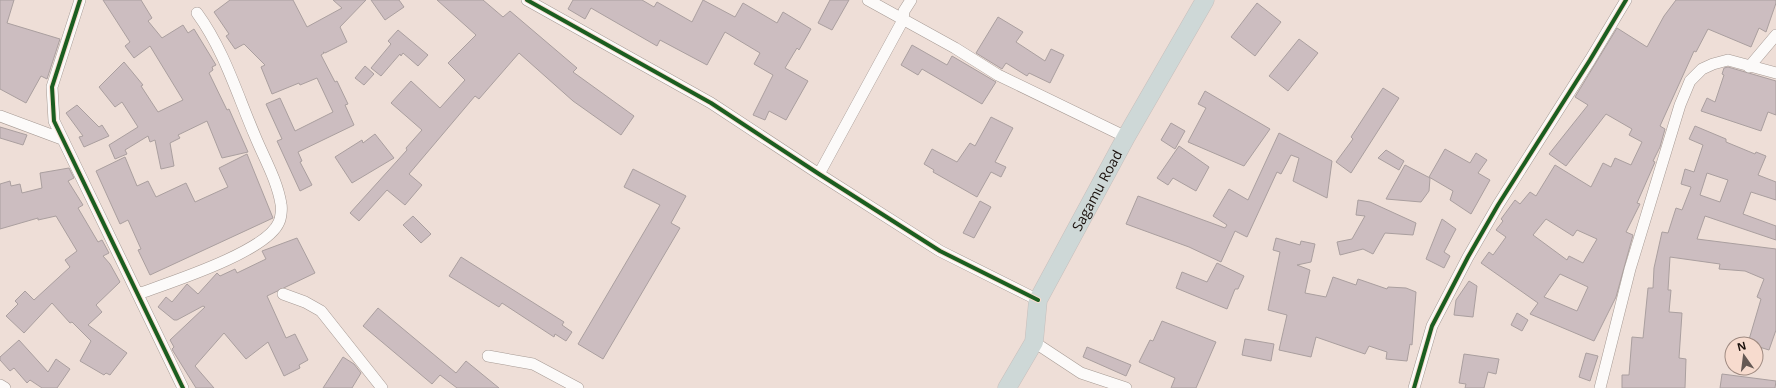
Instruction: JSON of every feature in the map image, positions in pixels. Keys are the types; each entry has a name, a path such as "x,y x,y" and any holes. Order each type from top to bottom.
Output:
{"highway":[{"name":"Sagamu Road","path":"1008,388 1034,342 1038,300 1126,137 1205,0"}],"street":[{"path":"80,0 51,94 54,121 183,388"},
{"path":"526,0 540,3 711,103 940,251 1038,300"},
{"path":"868,0 955,48 998,75 1126,137"},
{"path":"819,174 903,20 904,11 911,0"},
{"path":"1414,388 1432,326 1468,257 1498,205 1590,60 1626,0"},
{"path":"138,294 216,264 254,246 269,235 279,222 282,205 274,179 226,63 211,32 197,13"},
{"path":"1749,67 1776,35"},
{"path":"1600,388 1630,269 1680,106 1690,81 1702,69 1728,60 1749,67 1776,73"},
{"path":"0,116 62,138"},
{"path":"283,294 305,302 321,311 382,388"},
{"path":"1034,342 1081,372 1126,388"},
{"path":"488,356 533,364 578,388"},
{"path":"0,385 5,388"}],"building":[{"path":"0,0 14,0 7,23 60,39 47,79 41,76 26,103 0,89"},
{"path":"103,0 141,0 152,18 148,21 162,38 183,25 188,33 194,29 216,65 212,67 213,70 209,73 227,110 229,109 248,152 222,158 207,121 178,135 180,138 170,143 174,166 161,169 155,140 150,142 148,136 125,150 127,154 115,159 109,145 138,127 122,102 115,107 99,87 124,62 143,85 141,86 158,112 183,100 150,46 134,58 125,46 130,42"},
{"path":"230,0 293,0 307,27 342,8 333,0 366,0 340,27 347,42 325,53 323,52 324,53 321,55 335,82 337,81 348,104 345,105 354,125 298,152 302,161 300,162 312,185 300,191 277,141 282,139 266,104 280,98 295,131 333,112 317,78 300,85 299,83 272,94 261,67 265,65 244,44 235,49 226,36 229,34 214,12"},
{"path":"371,0 399,0 404,7 385,20"},
{"path":"437,0 483,0 503,17 510,11 577,68 573,72 634,116 621,135 573,101 519,53 479,99 475,96 409,174 422,185 405,205 387,190 359,221 350,213 407,150 406,148 422,130 391,103 411,81 440,108 465,80 448,63 476,35"},
{"path":"573,0 642,0 654,7 657,2 692,22 703,0 735,17 743,3 777,23 783,12 811,29 799,50 797,48 785,68 808,81 786,120 769,111 765,120 753,115 773,75 754,64 760,53 725,32 707,65 660,40 657,46 591,8 585,19 568,9"},
{"path":"830,0 849,0 832,30 818,23"},
{"path":"1676,0 1776,0 1766,32 1759,28 1751,47 1708,29 1696,52 1694,51 1660,126 1665,129 1660,147 1637,203 1640,204 1626,232 1633,235 1616,297 1594,341 1530,314 1538,303 1481,263 1489,252 1493,255 1506,237 1496,230 1503,221 1501,219 1515,200 1520,204 1530,192 1536,196 1555,165 1591,187 1603,163 1611,167 1615,158 1631,165 1642,142 1629,135 1632,129 1606,114 1566,166 1549,154 1588,105 1575,97 1617,28 1647,47 1664,16","holes":["1546,219 1573,236 1577,230 1597,239 1583,263 1569,256 1567,260 1533,235","1560,274 1588,287 1577,311 1544,297"]},
{"path":"1257,3 1281,22 1255,56 1231,37"},
{"path":"998,17 1023,32 1016,42 1045,61 1051,49 1064,55 1050,83 1029,73 1027,76 1006,63 1002,69 976,53"},
{"path":"398,30 428,55 418,66 403,53 401,56 400,54 381,76 371,68 391,44 388,41"},
{"path":"1299,39 1318,53 1288,91 1269,76"},
{"path":"912,45 947,65 952,56 996,82 982,104 922,69 918,75 901,65"},
{"path":"365,66 374,74 364,85 355,78"},
{"path":"1728,67 1776,81 1776,115 1768,112 1761,131 1701,111 1707,98 1715,102 1724,75 1722,74 1724,68"},
{"path":"1383,88 1399,98 1351,173 1336,162 1353,139 1351,137"},
{"path":"1205,91 1270,129 1244,166 1188,142 1206,108 1198,104"},
{"path":"77,105 99,127 102,125 109,136 84,147 79,137 83,136 66,113"},
{"path":"991,117 1013,128 995,162 1006,167 1001,177 991,172 977,197 933,172 934,170 924,164 932,149 957,162 970,143 975,146"},
{"path":"1171,123 1185,131 1175,149 1161,140"},
{"path":"1695,126 1726,139 1726,142 1755,154 1756,152 1766,156 1758,175 1776,182 1776,200 1751,192 1743,214 1776,226 1776,240 1705,216 1697,239 1776,249 1776,330 1769,350 1764,348 1764,336 1750,336 1761,299 1757,297 1764,279 1745,271 1719,269 1720,264 1670,257 1668,290 1671,290 1669,312 1682,313 1679,358 1686,359 1685,388 1622,388 1622,375 1629,375 1632,337 1643,338 1648,288 1653,288 1654,268 1662,232 1668,233 1676,208 1682,210 1691,187 1681,184 1685,169 1694,172 1703,145 1689,139","holes":["1707,173 1728,180 1720,202 1700,195"]},
{"path":"0,127 27,135 23,145 0,138"},
{"path":"1279,133 1332,161 1327,198 1293,181 1299,158 1291,155 1281,174 1277,172 1247,237 1235,231 1221,262 1189,247 1126,224 1138,196 1225,228 1227,225 1213,216 1229,189 1248,200"},
{"path":"375,134 394,158 352,183 335,157 362,140 363,143"},
{"path":"1179,146 1209,167 1196,191 1173,178 1168,185 1157,178"},
{"path":"1445,149 1470,163 1476,153 1487,160 1478,173 1490,180 1471,214 1450,200 1453,191 1429,177"},
{"path":"1386,150 1404,161 1399,170 1378,158"},
{"path":"247,154 273,218 150,275 138,250 141,249 128,220 120,224 96,171 125,157 137,186 148,181 156,197 186,183 195,202 228,187 219,168"},
{"path":"1405,165 1430,178 1429,191 1421,202 1386,199"},
{"path":"69,168 74,178 68,181 83,205 78,208 98,242 102,240 109,253 103,256 110,264 120,282 96,305 102,312 88,325 127,353 110,375 106,373 104,375 80,361 91,341 72,322 70,323 52,303 24,333 6,316 18,304 15,301 25,291 34,300 70,267 65,260 77,251 56,216 38,220 38,218 0,229 0,184 10,181 11,186 20,184 22,193 42,188 40,173"},
{"path":"633,169 686,196 671,223 680,228 603,359 578,344 660,205 624,187"},
{"path":"1358,200 1370,202 1416,223 1413,235 1385,233 1373,254 1363,249 1340,255 1337,242 1352,239 1365,216 1356,215"},
{"path":"980,201 991,207 974,238 963,233"},
{"path":"413,216 431,234 421,243 403,225"},
{"path":"1442,219 1456,229 1444,252 1450,256 1444,268 1426,259"},
{"path":"297,238 315,273 267,296 286,338 295,334 308,360 299,365 300,368 284,376 268,342 246,359 224,333 195,366 214,388 196,388 173,351 172,349 174,347 170,340 205,307 203,306 177,320 174,320 158,307 166,297 172,302 187,284 198,294 217,273 220,276 235,269 237,273 266,259 262,251"},
{"path":"1276,238 1300,245 1301,241 1315,244 1311,262 1297,265 1310,270 1305,293 1326,297 1333,277 1356,285 1358,279 1387,289 1388,287 1406,288 1416,292 1412,345 1410,344 1407,361 1386,359 1387,352 1369,346 1365,354 1316,337 1311,357 1279,350 1287,315 1268,310 1280,252 1273,250"},
{"path":"461,257 564,322 562,325 572,332 566,341 555,334 554,337 502,303 499,307 449,276"},
{"path":"1217,263 1244,276 1238,289 1235,289 1227,309 1176,288 1182,272 1207,282"},
{"path":"1469,281 1477,286 1473,317 1454,315 1456,300"},
{"path":"378,308 456,373 466,361 499,388 457,388 440,375 432,384 363,326"},
{"path":"1517,313 1528,320 1522,331 1511,325"},
{"path":"1162,321 1216,342 1196,388 1171,388 1175,378 1139,362 1150,340 1153,341"},
{"path":"1245,339 1274,344 1271,361 1242,355"},
{"path":"19,340 48,372 56,359 70,369 57,388 42,388 30,380 27,383 14,368 10,371 0,360 0,357"},
{"path":"1087,347 1131,365 1126,376 1083,357"},
{"path":"1586,353 1598,356 1590,381 1579,377"},
{"path":"1464,354 1499,359 1496,374 1488,372 1484,388 1465,388 1466,384 1459,383"},
{"path":"343,357 354,364 361,373 352,388 323,388"},
{"path":"1722,374 1724,374 1724,376 1737,376 1776,381 1775,388 1720,388"}],"cycle path":[{"path":"80,0 52,87 54,121 183,388"},
{"path":"527,0 711,103 940,251 1038,300"},
{"path":"1414,388 1432,326 1468,257 1498,205 1590,60 1626,0"}]}
